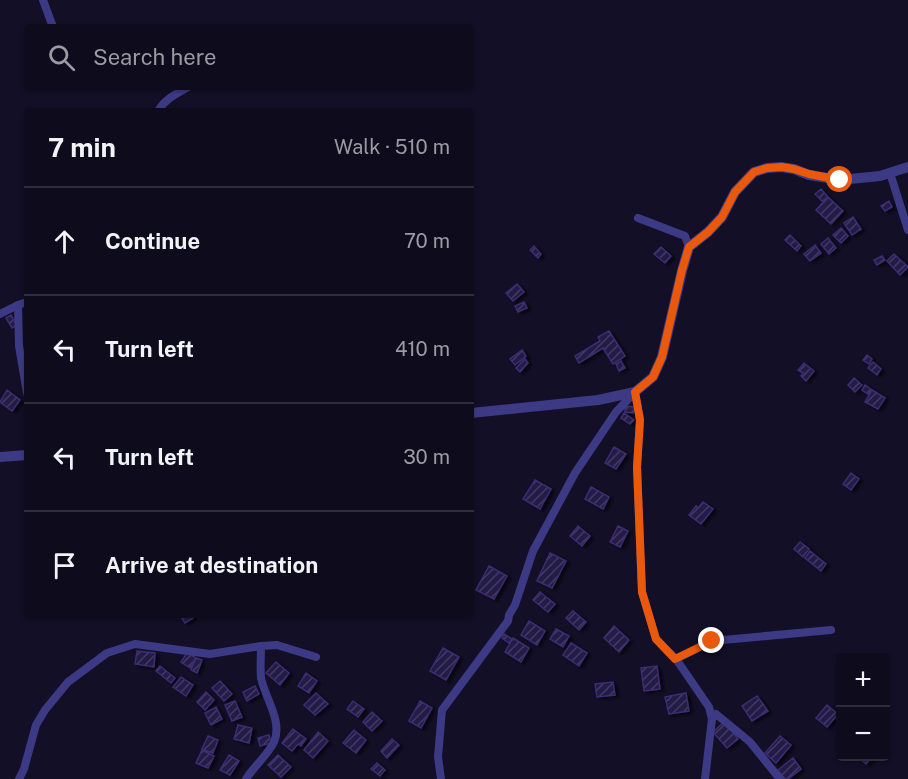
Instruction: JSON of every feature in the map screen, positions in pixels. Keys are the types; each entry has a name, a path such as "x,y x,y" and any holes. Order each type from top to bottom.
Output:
{"street":[{"path":"43,0 52,24"},
{"path":"159,108 169,98 183,90"},
{"path":"441,779 438,757 442,710 508,621 532,551 575,472 616,412 653,377 662,357 689,247 722,217 735,192 754,172 782,167 840,180 880,176 908,167"},
{"path":"890,174 908,230"},
{"path":"638,218 685,236 689,247"},
{"path":"0,314 22,303"},
{"path":"22,303 19,346 24,375"},
{"path":"474,413 598,400 635,392"},
{"path":"635,392 640,420 637,467 642,592 656,639 675,659 709,707 712,719 705,779"},
{"path":"0,457 24,455"},
{"path":"675,659 712,641 831,630"},
{"path":"19,779 36,726 45,711 68,682 107,653 135,645 210,654 277,645 316,657"},
{"path":"246,779 269,751 275,739 276,722 261,678 261,646"},
{"path":"712,719 716,714 750,742 780,779"}],"building":[{"path":"821,189 828,197 822,201 815,194"},
{"path":"828,197 843,211 831,224 816,210"},
{"path":"889,201 892,207 885,211 881,206"},
{"path":"853,217 861,229 852,235 844,223"},
{"path":"841,228 848,236 841,243 833,235"},
{"path":"790,235 801,246 797,251 785,240"},
{"path":"828,238 836,248 829,254 821,244"},
{"path":"815,245 821,253 810,261 804,254"},
{"path":"534,246 541,254 538,258 530,250"},
{"path":"661,247 671,256 665,263 654,254"},
{"path":"894,254 908,267 900,275 887,261"},
{"path":"882,256 885,260 877,265 874,260"},
{"path":"517,284 524,292 513,301 506,293"},
{"path":"524,302 527,308 518,312 515,306"},
{"path":"11,315 17,325 12,328 6,318"},
{"path":"609,331 625,356 613,364 603,348 579,363 575,356 600,341 598,337"},
{"path":"522,350 526,356 515,365 510,359"},
{"path":"867,355 872,359 869,364 863,360"},
{"path":"525,359 528,363 520,372 516,368"},
{"path":"621,361 625,368 619,371 616,364"},
{"path":"873,362 881,369 877,375 868,368"},
{"path":"804,363 814,371 806,381 801,376 803,373 798,370"},
{"path":"854,378 862,385 855,392 848,385"},
{"path":"865,385 872,390 868,394 862,390"},
{"path":"7,390 20,400 12,411 0,402"},
{"path":"872,390 885,398 878,409 865,402"},
{"path":"625,406 634,407 633,413 625,412"},
{"path":"624,413 634,420 630,424 621,418"},
{"path":"614,447 626,454 616,469 605,463"},
{"path":"851,473 859,479 851,490 843,484"},
{"path":"535,480 551,489 540,509 523,499"},
{"path":"591,487 609,497 603,509 585,499"},
{"path":"703,502 713,509 701,524 689,515 696,506 698,508"},
{"path":"578,526 590,536 582,546 570,536"},
{"path":"618,526 628,531 620,547 610,542"},
{"path":"800,542 809,549 803,557 794,549"},
{"path":"810,551 826,564 821,571 805,558"},
{"path":"550,553 566,561 552,588 537,581"},
{"path":"489,566 507,576 494,599 476,590"},
{"path":"540,592 555,604 548,612 533,600"},
{"path":"573,611 586,622 579,630 566,618"},
{"path":"182,618 193,618 185,623"},
{"path":"529,621 545,631 537,645 521,635"},
{"path":"614,626 629,640 619,652 604,638"},
{"path":"556,629 569,636 563,647 550,639"},
{"path":"504,634 512,639 509,643 502,638"},
{"path":"513,638 529,648 521,662 505,652"},
{"path":"571,643 587,653 579,666 563,655"},
{"path":"443,648 459,657 446,680 430,671"},
{"path":"137,651 155,653 154,667 135,664"},
{"path":"187,653 196,658 190,668 181,662"},
{"path":"196,658 202,660 197,673 191,670"},
{"path":"276,662 289,673 280,685 266,673"},
{"path":"160,666 175,678 171,683 156,671"},
{"path":"657,666 660,689 644,691 641,668"},
{"path":"306,673 317,681 309,693 298,686"},
{"path":"181,677 193,685 186,696 173,687"},
{"path":"220,681 232,694 224,701 212,688"},
{"path":"613,682 615,695 597,697 595,684"},
{"path":"255,686 259,694 247,701 243,692"},
{"path":"206,692 214,700 205,710 197,702"},
{"path":"316,693 328,704 315,715 304,705"},
{"path":"686,693 689,711 669,714 665,697"},
{"path":"757,696 768,711 752,721 742,706"},
{"path":"235,701 242,717 232,721 225,705"},
{"path":"353,701 364,709 358,717 347,709"},
{"path":"420,701 432,708 421,728 409,721"},
{"path":"827,705 836,712 836,716 827,727 816,718"},
{"path":"216,707 222,719 211,725 205,713"},
{"path":"372,712 382,721 372,731 363,722"},
{"path":"724,722 738,739 727,748 713,732"},
{"path":"238,725 252,728 249,743 234,739"},
{"path":"293,729 306,739 301,746 298,744 292,751 282,743"},
{"path":"354,730 366,740 356,753 343,743"},
{"path":"318,732 328,741 313,758 304,750"},
{"path":"269,735 271,743 260,746 258,738"},
{"path":"208,736 218,740 213,753 202,749"},
{"path":"780,736 791,745 776,763 765,753"},
{"path":"392,739 399,745 387,758 381,751"},
{"path":"202,750 214,756 208,768 196,763"},
{"path":"229,755 239,761 230,775 220,770"},
{"path":"278,755 291,767 281,777 268,765"},
{"path":"793,758 801,769 785,779 778,770"},
{"path":"377,763 385,770 380,776 371,769"}],"route":[{"path":"712,641 675,659 656,639 642,592 637,467 640,420 635,392 653,377 662,357 689,247 722,217 735,192 754,172 782,167 840,180"}]}
